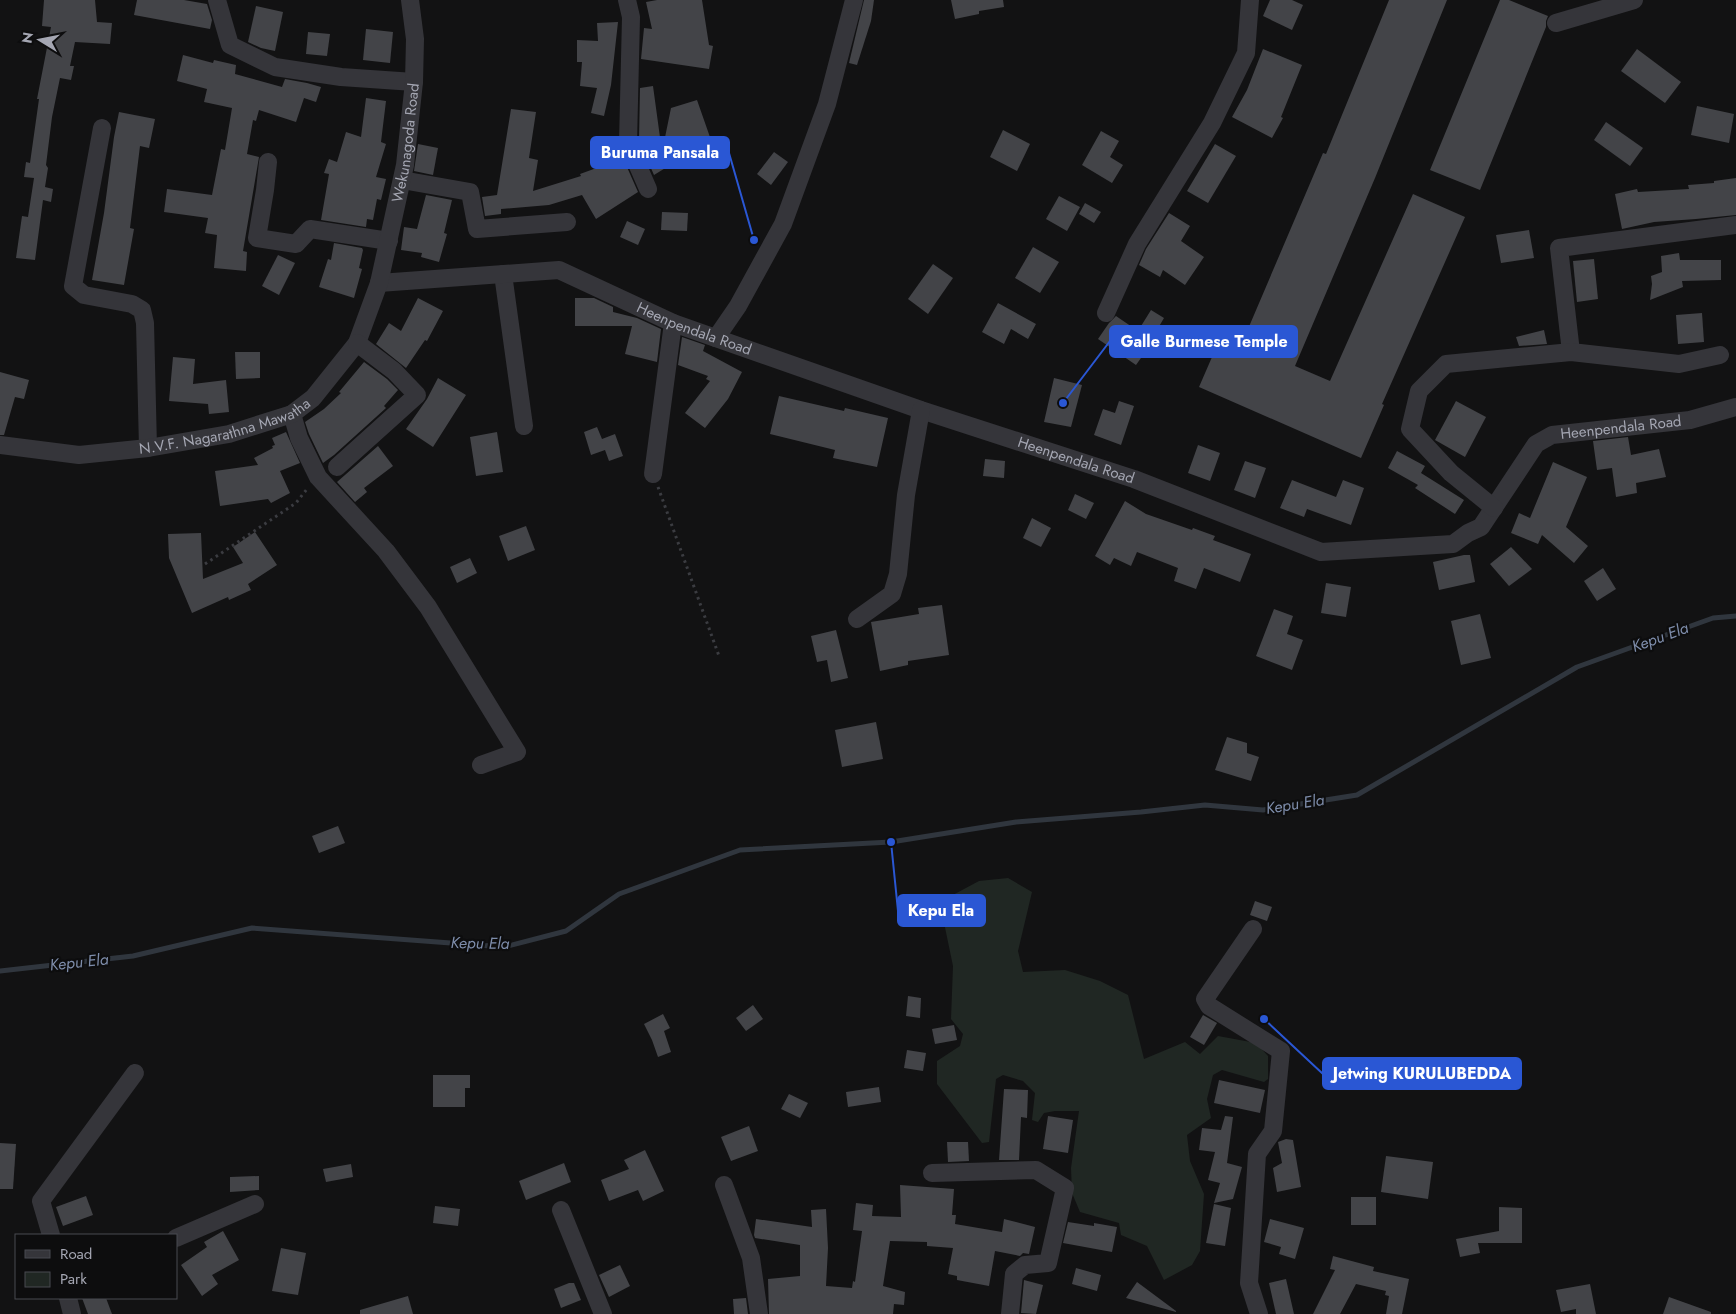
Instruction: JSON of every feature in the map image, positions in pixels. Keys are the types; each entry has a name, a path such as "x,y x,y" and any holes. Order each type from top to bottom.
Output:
{"street":[{"path":"217,0 230,45 275,67 341,77 414,82"},
{"name":"Wekunagoda Road","path":"379,283 406,165 414,82 415,39 410,0"},
{"path":"627,0 631,17 628,143 648,189"},
{"path":"716,338 738,306 783,224 827,104 854,0"},
{"path":"1106,313 1137,244 1212,122 1246,53 1250,0"},
{"path":"1556,24 1634,0"},
{"path":"102,128 73,286 84,295 132,304 142,310 145,323 148,448"},
{"path":"268,162 257,238 296,244 310,229 389,241"},
{"path":"402,180 470,192 477,229 567,222"},
{"path":"1571,352 1559,248 1736,225"},
{"name":"Heenpendala Road","path":"379,283 559,270 673,323 921,410 1134,479 1321,552 1453,544 1468,533 1481,527 1536,444 1552,435 1690,420 1736,407"},
{"path":"503,274 524,426"},
{"name":"N.V.F. Nagarathna Mawatha","path":"0,445 79,455 148,448 229,434 292,414 313,398 358,343 379,283"},
{"path":"653,474 673,323"},
{"path":"337,467 417,396 394,371 358,343"},
{"path":"1494,508 1451,474 1410,429 1419,391 1446,364 1571,352 1679,364 1720,355"},
{"path":"857,619 892,594 898,574 906,495 921,410"},
{"path":"292,414 299,438 318,477 386,551 428,607 517,752 481,765"},
{"path":"1253,929 1205,999 1209,1006 1281,1052 1273,1131 1257,1154 1249,1283 1259,1314"},
{"path":"51,1234 42,1201 135,1073"},
{"path":"932,1173 1036,1170 1065,1188 1048,1263 1025,1266 1014,1274 1010,1314"},
{"path":"724,1185 751,1258 759,1314"},
{"path":"178,1237 255,1204"},
{"path":"561,1210 603,1314"},
{"path":"68,1299 72,1314"}],"path":[{"path":"653,474 719,656"},
{"path":"205,564 296,503 318,477"}],"green space":[{"path":"1008,878 1032,892 1018,951 1023,972 1065,970 1100,981 1128,995 1144,1059 1185,1042 1200,1054 1218,1036 1256,1043 1268,1056 1268,1079 1264,1082 1222,1070 1213,1075 1207,1099 1211,1118 1187,1135 1190,1161 1204,1194 1200,1251 1192,1265 1164,1280 1147,1246 1121,1235 1119,1223 1080,1212 1072,1193 1071,1168 1079,1111 1044,1113 1038,1122 1032,1120 1035,1093 1023,1081 1003,1075 996,1079 989,1142 982,1143 937,1084 937,1061 960,1046 963,1034 951,1019 953,966 942,913 951,896 979,881"}],"building":[{"path":"44,0 95,0 97,22 112,23 110,44 75,42 70,66 74,66 71,80 60,78 52,117 46,165 48,168 45,187 53,189 51,202 43,200 35,260 16,258 22,216 28,217 34,178 24,177 26,162 30,163 39,99 37,99 51,27 42,26"},
{"path":"137,0 184,0 207,4 212,20 210,29 134,15"},
{"path":"657,0 702,0 709,45 713,46 709,69 641,59 644,28 652,29 646,2"},
{"path":"864,0 874,0 871,21 857,65 849,63"},
{"path":"951,0 1003,0 1004,7 979,11 979,14 955,19"},
{"path":"1270,0 1292,0 1303,5 1292,30 1263,16"},
{"path":"1389,0 1447,0 1375,178 1295,366 1330,381 1413,194 1465,217 1382,404 1384,405 1361,458 1199,387 1222,334 1242,343 1323,153 1326,154"},
{"path":"1500,0 1509,0 1548,16 1546,27 1480,190 1430,170"},
{"path":"256,6 283,12 275,51 261,48 248,42"},
{"path":"618,22 611,85 604,116 591,113 597,88 580,86 582,62 577,62 577,40 598,41 597,23"},
{"path":"366,29 393,32 390,63 363,60"},
{"path":"308,32 330,34 327,56 306,54"},
{"path":"1263,49 1302,65 1281,117 1283,118 1272,138 1232,117 1247,90"},
{"path":"1637,49 1681,82 1665,103 1621,71"},
{"path":"183,55 213,63 214,60 236,65 235,74 282,87 285,79 321,87 316,102 304,98 296,122 259,110 256,121 253,120 247,154 259,157 243,251 247,252 246,271 214,268 217,235 205,233 208,218 164,212 167,189 212,195 221,149 225,150 232,108 204,102 207,89 177,81"},
{"path":"653,86 662,152 671,108 697,100 711,140 675,150 680,159 654,175 639,141 640,88"},
{"path":"366,98 386,101 381,142 386,144 376,177 386,179 381,200 377,199 373,220 367,219 366,227 321,220 329,174 324,173 329,159 337,162 346,132 361,137"},
{"path":"1697,106 1734,114 1729,143 1691,135"},
{"path":"511,109 536,112 529,158 538,160 533,191 581,176 580,174 602,166 598,154 619,149 638,192 596,219 582,195 549,205 501,209 501,214 485,216 482,197 497,195"},
{"path":"119,112 155,119 149,148 140,146 130,228 134,229 124,285 92,280"},
{"path":"1606,122 1643,148 1630,166 1594,140"},
{"path":"1003,130 1030,144 1017,171 990,157"},
{"path":"1101,131 1119,141 1110,157 1123,165 1112,183 1082,165"},
{"path":"418,144 438,148 433,175 414,171"},
{"path":"1215,144 1236,156 1208,203 1187,191"},
{"path":"774,152 788,162 771,185 757,174"},
{"path":"1736,178 1736,215 1654,222 1622,229 1615,194 1637,189 1638,192 1689,189 1688,185 1714,183 1714,181"},
{"path":"426,195 452,200 444,233 447,234 439,262 421,257 422,253 401,250 404,227 417,229"},
{"path":"1059,196 1080,207 1067,231 1046,219"},
{"path":"1085,203 1101,212 1094,223 1079,214"},
{"path":"662,212 688,213 687,231 661,230"},
{"path":"1169,213 1190,226 1181,241 1204,257 1185,285 1163,270 1160,277 1139,265 1146,249"},
{"path":"627,221 645,229 638,245 620,237"},
{"path":"1529,230 1534,258 1501,263 1496,235"},
{"path":"334,243 362,248 363,250 359,268 362,269 354,298 319,287 328,259 331,260"},
{"path":"1033,247 1059,262 1040,293 1015,278"},
{"path":"1679,253 1680,260 1721,260 1721,280 1682,281 1683,287 1650,300 1651,276 1662,272 1661,256"},
{"path":"278,255 295,263 279,295 262,286"},
{"path":"1594,259 1598,299 1577,302 1573,261"},
{"path":"933,264 953,278 928,314 908,299"},
{"path":"418,298 443,311 427,341 425,340 406,368 376,344 389,323 401,331"},
{"path":"575,298 594,298 613,307 613,312 637,318 661,329 657,362 625,354 632,326 575,326"},
{"path":"998,303 1036,324 1028,339 1011,329 1004,344 982,332"},
{"path":"1151,310 1164,318 1151,340 1153,341 1136,365 1098,339 1116,316 1138,331"},
{"path":"1702,313 1704,342 1678,344 1676,315"},
{"path":"1544,330 1547,344 1519,346 1516,337"},
{"path":"682,337 705,345 703,351 742,372 728,399 705,428 685,413 710,381 706,379 708,376 678,365"},
{"path":"235,352 260,352 260,378 236,379"},
{"path":"173,357 195,359 193,384 226,380 229,412 209,414 208,404 169,401"},
{"path":"364,362 398,390 384,406 386,408 323,463 305,422 324,409 341,393 339,392"},
{"path":"0,372 29,380 24,399 15,397 4,435 0,435"},
{"path":"438,378 466,395 433,447 406,429 427,399"},
{"path":"1054,378 1082,385 1071,427 1044,422"},
{"path":"779,396 844,411 845,408 888,418 877,467 833,458 835,450 770,434"},
{"path":"1119,401 1134,406 1121,445 1094,435 1103,409 1115,413"},
{"path":"1456,401 1486,417 1465,457 1435,440"},
{"path":"597,427 602,439 615,434 623,456 609,461 605,450 591,455 584,432"},
{"path":"286,432 300,463 280,471 290,493 271,503 268,499 220,506 215,471 258,465 254,458 273,448 272,446 275,445 272,438"},
{"path":"497,432 503,472 476,476 470,437"},
{"path":"1628,437 1631,455 1659,449 1666,477 1636,483 1637,493 1616,497 1612,468 1597,470 1593,441"},
{"path":"1198,445 1220,453 1210,481 1188,473"},
{"path":"378,446 393,466 364,488 367,492 355,502 337,482"},
{"path":"1397,451 1425,466 1421,473 1464,500 1455,514 1415,488 1418,485 1388,468"},
{"path":"985,459 1005,461 1004,478 983,476"},
{"path":"1245,461 1266,468 1255,498 1234,490"},
{"path":"1553,462 1587,477 1566,527 1588,546 1574,563 1542,535 1538,544 1511,533 1519,513 1530,518"},
{"path":"1292,480 1336,497 1343,480 1364,488 1351,525 1307,509 1304,517 1280,508"},
{"path":"1075,494 1094,503 1086,519 1068,510"},
{"path":"1125,501 1146,514 1215,536 1213,540 1251,554 1240,582 1204,568 1196,589 1174,581 1178,568 1137,552 1131,566 1114,558 1110,565 1095,556"},
{"path":"1032,518 1051,528 1041,547 1023,538"},
{"path":"526,526 535,550 508,561 499,536"},
{"path":"255,532 277,565 248,584 251,590 229,600 228,597 192,613 169,558 168,534 201,533 203,579 243,563 233,547"},
{"path":"1511,547 1532,569 1509,586 1490,564"},
{"path":"1470,555 1475,582 1439,590 1433,562"},
{"path":"470,558 477,573 457,583 450,567"},
{"path":"1603,568 1616,589 1597,601 1584,581"},
{"path":"1326,583 1351,587 1346,617 1321,613"},
{"path":"942,605 949,655 908,661 908,665 880,671 871,622 919,614 918,608"},
{"path":"1274,609 1293,616 1287,634 1303,640 1292,670 1256,656"},
{"path":"1480,614 1491,658 1461,665 1451,621"},
{"path":"836,630 848,678 831,682 827,660 817,662 811,636"},
{"path":"876,722 883,759 842,767 835,730"},
{"path":"1227,737 1247,743 1247,753 1259,757 1251,781 1215,770"},
{"path":"338,826 345,843 319,853 312,836"},
{"path":"1255,901 1272,907 1267,921 1250,915"},
{"path":"908,996 921,998 920,1018 906,1016"},
{"path":"753,1005 763,1019 746,1031 736,1018"},
{"path":"663,1014 670,1028 664,1031 671,1052 658,1057 644,1024"},
{"path":"1203,1015 1217,1023 1204,1045 1190,1037"},
{"path":"954,1025 957,1040 935,1044 932,1029"},
{"path":"907,1050 926,1053 923,1071 904,1068"},
{"path":"433,1075 470,1075 470,1088 465,1088 465,1107 433,1107"},
{"path":"1219,1080 1265,1090 1260,1113 1214,1103"},
{"path":"879,1087 881,1102 848,1107 846,1092"},
{"path":"1004,1089 1028,1090 1027,1118 1021,1117 1019,1160 999,1160"},
{"path":"789,1094 808,1103 800,1118 781,1109"},
{"path":"1048,1116 1073,1120 1068,1153 1043,1149"},
{"path":"1225,1116 1233,1117 1227,1163 1242,1167 1233,1199 1214,1203 1220,1183 1208,1180 1215,1152 1199,1150 1202,1128 1221,1130"},
{"path":"749,1126 758,1151 731,1161 721,1137"},
{"path":"1286,1139 1293,1140 1301,1187 1277,1192 1273,1168 1282,1163 1278,1142"},
{"path":"947,1142 968,1142 969,1161 948,1162"},
{"path":"0,1143 16,1144 13,1189 0,1189"},
{"path":"645,1150 664,1191 643,1201 638,1190 609,1201 601,1180 629,1169 624,1160"},
{"path":"1386,1156 1433,1162 1428,1199 1381,1192"},
{"path":"564,1163 571,1182 526,1200 519,1181"},
{"path":"351,1164 353,1177 326,1182 323,1169"},
{"path":"259,1176 259,1190 230,1192 230,1177"},
{"path":"900,1185 954,1189 952,1215 956,1215 955,1224 1002,1232 1004,1219 1035,1227 1029,1254 1023,1253 1020,1256 995,1251 989,1286 957,1280 957,1276 948,1274 953,1248 927,1246 927,1242 890,1241 883,1286 905,1292 904,1305 894,1304 893,1314 769,1314 768,1279 800,1276 800,1245 755,1238 756,1219 812,1227 811,1210 826,1209 828,1248 826,1286 852,1288 853,1281 855,1282 862,1231 853,1230 856,1203 873,1205 872,1216 901,1217"},
{"path":"86,1196 93,1215 63,1226 56,1207"},
{"path":"1351,1197 1376,1197 1376,1225 1351,1225"},
{"path":"1214,1204 1231,1208 1225,1246 1206,1243"},
{"path":"435,1206 460,1209 458,1226 433,1223"},
{"path":"1499,1207 1522,1208 1522,1243 1478,1243 1480,1253 1460,1257 1456,1239 1499,1231"},
{"path":"1270,1219 1304,1228 1295,1259 1279,1254 1281,1247 1264,1242"},
{"path":"1068,1222 1094,1226 1094,1223 1117,1227 1112,1252 1063,1243"},
{"path":"223,1231 239,1260 212,1275 218,1284 202,1296 181,1265 207,1247 204,1242"},
{"path":"281,1248 306,1253 298,1295 272,1291"},
{"path":"1333,1256 1374,1267 1373,1271 1409,1279 1402,1314 1386,1314 1389,1296 1385,1295 1386,1291 1356,1284 1340,1314 1313,1314 1335,1270 1330,1269"},
{"path":"620,1265 630,1286 609,1297 599,1275"},
{"path":"1076,1268 1101,1275 1097,1291 1072,1284"},
{"path":"1286,1279 1294,1314 1276,1314 1269,1283"},
{"path":"1024,1280 1043,1285 1036,1314 1021,1313"},
{"path":"1137,1282 1176,1311 1176,1312 1126,1298"},
{"path":"574,1283 581,1300 561,1308 554,1289"},
{"path":"1590,1284 1596,1314 1576,1314 1576,1309 1561,1312 1556,1290"},
{"path":"408,1296 413,1314 360,1314 360,1310"},
{"path":"1669,1297 1711,1312 1711,1314 1663,1314"},
{"path":"746,1298 748,1314 734,1314 733,1299"},
{"path":"82,1299 106,1299 112,1314 88,1314"}],"waterway":[{"name":"Kepu Ela","path":"0,971 133,956 252,928 504,947 566,931 619,894 740,850 891,842 1016,822 1205,805 1263,810 1357,795 1577,667 1713,618 1736,616"}],"place":[{"name":"Buruma Pansala","path":"754,240"},
{"name":"Galle Burmese Temple","path":"1063,403"},
{"name":"Kepu Ela","path":"891,842"},
{"name":"Jetwing KURULUBEDDA","path":"1264,1019"}]}
